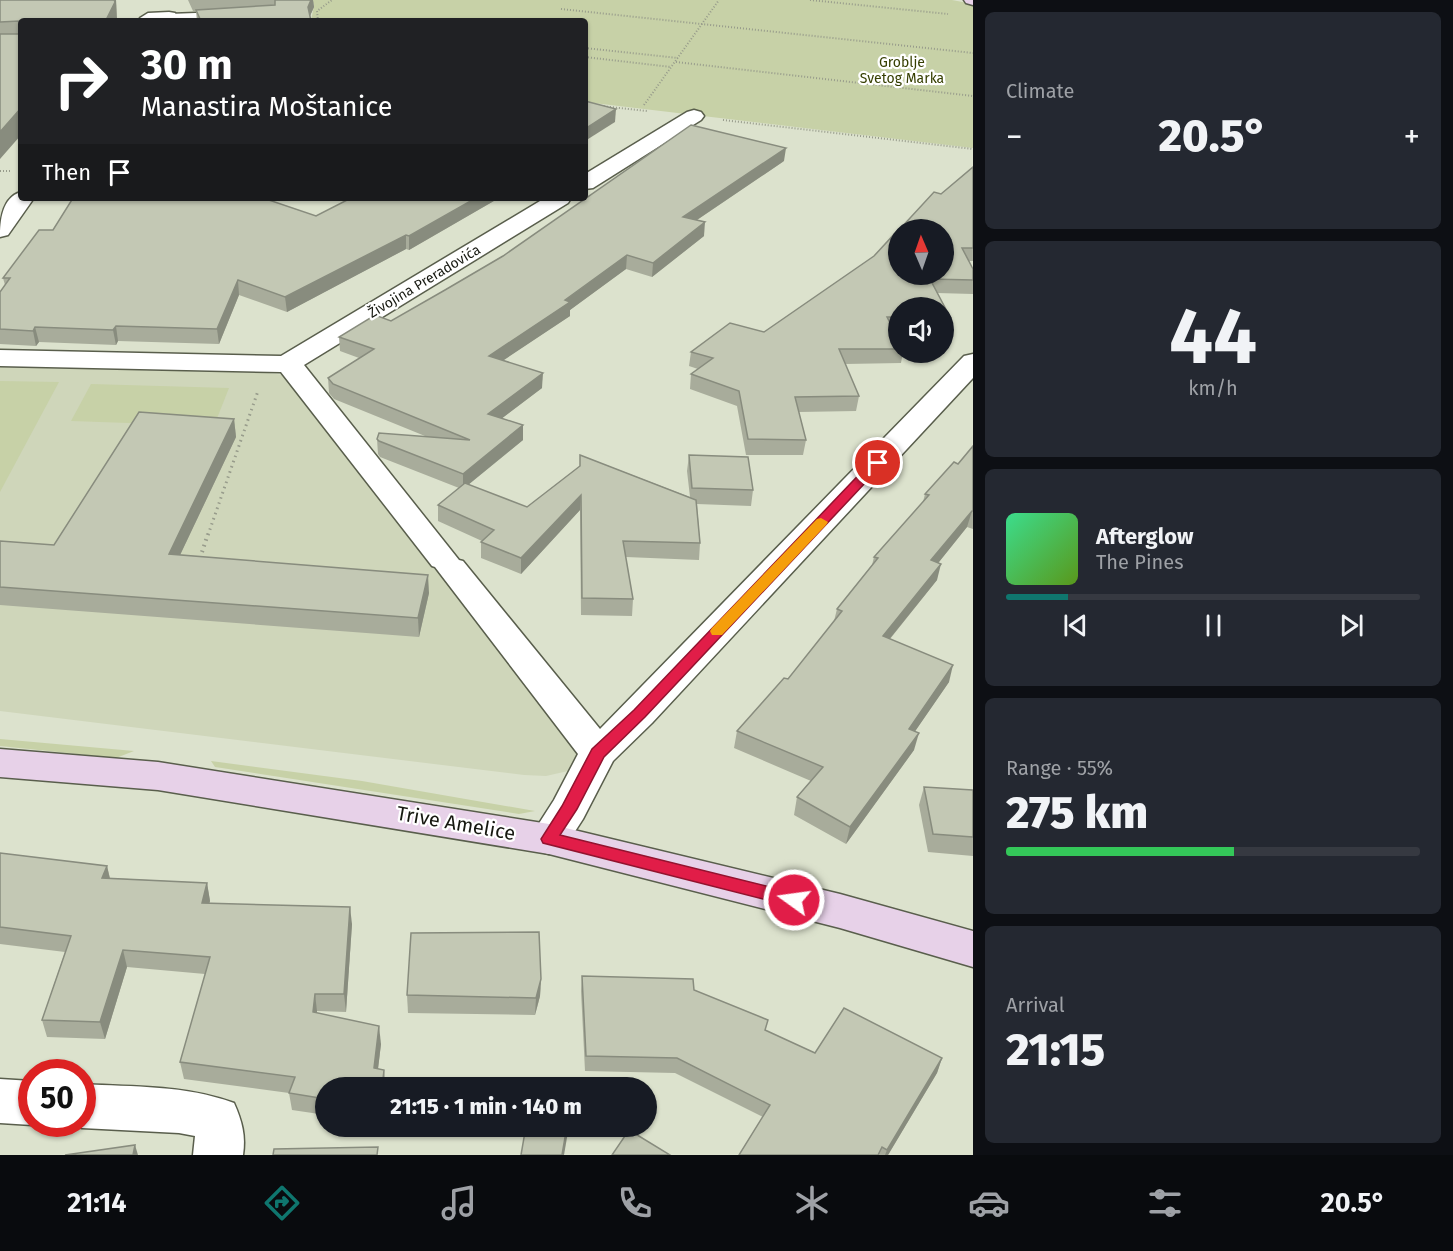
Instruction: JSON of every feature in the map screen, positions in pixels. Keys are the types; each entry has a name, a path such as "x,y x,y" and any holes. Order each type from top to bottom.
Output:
{"main road":[{"name":"Trive Amelice","path":"0,763 201,782 549,839 840,911 973,948"}],"street":[{"path":"148,0 148,18"},
{"path":"162,18 169,17"},
{"path":"588,181 694,116"},
{"path":"0,230 21,201"},
{"name":"Živojina Preradovića","path":"277,364 555,201"},
{"path":"0,358 277,364 447,564 598,753"},
{"path":"549,839 569,809 598,753 639,714 973,362"},
{"path":"0,1101 18,1102"},
{"path":"96,1107 179,1111 217,1119 220,1142 218,1155"}],"lane":[{"path":"169,17 237,14"}],"path":[{"path":"318,18 317,11 332,0"},
{"path":"644,105 719,0"},
{"path":"810,0 950,14"},
{"path":"561,9 973,53"},
{"path":"588,48 678,58"},
{"path":"635,63 641,54"},
{"path":"588,57 672,68"},
{"path":"676,62 973,96"},
{"path":"595,105 973,149"},
{"path":"0,171 16,171"},
{"path":"202,552 277,364"}],"shaded area":[{"path":"0,367 268,373 290,378 578,752 568,771 546,776 524,775 0,711"}],"green space":[{"name":"Groblje Svetog Marka","path":"312,0 952,0 973,4 973,148 588,102 588,18 312,18 314,5"},
{"path":"0,381 59,382 0,492"},
{"path":"91,384 229,388 214,426 71,421"},
{"path":"0,739 134,751 116,758 0,746"},
{"path":"211,761 362,781 535,811 519,814 215,767"}],"building":[{"path":"0,0 114,0 115,2 107,18 18,18 18,21 0,22"},
{"path":"275,0 311,0 308,7 310,18 200,18 196,10 275,5"},
{"path":"0,34 18,34 18,111 0,132"},
{"path":"588,102 616,109 588,127"},
{"path":"691,125 786,148 683,217 705,222 653,263 627,255 565,300 570,302 489,356 543,373 488,414 523,425 463,474 379,441 377,439 379,433 470,440 333,384 328,378 374,349 339,337 375,315 391,321 503,256 582,201 588,201 588,197"},
{"path":"973,167 973,248 962,248 973,269 973,280 954,280 954,219 909,219 934,192 941,194"},
{"path":"71,201 272,201 316,216 345,201 471,201 409,236 406,235 285,297 238,280 217,329 116,326 113,330 35,327 33,331 0,329 0,292 10,278 3,278 39,230 53,230"},
{"path":"888,241 888,285 933,285 939,297 888,297 888,349 839,349 859,396 795,397 806,440 748,439 739,391 691,374 713,358 691,352 730,323 764,332 874,256"},
{"path":"139,412 234,419 169,554 428,575 418,618 0,587 0,541 54,545"},
{"path":"973,446 973,511 931,560 941,564 883,636 953,665 909,729 919,733 850,827 797,797 823,767 737,731 784,678 788,679 842,611 837,609 878,558 874,557 929,495 925,494 954,462 958,464"},
{"path":"580,455 696,500 700,543 623,541 633,599 582,598 581,495 521,558 481,542 494,530 438,505 465,483 527,507 580,466"},
{"path":"689,455 748,457 753,490 692,488"},
{"path":"924,787 973,790 973,837 933,834"},
{"path":"0,853 107,866 102,878 207,883 202,903 350,907 344,994 315,994 313,1012 379,1026 374,1068 384,1070 383,1077 315,1077 315,1097 289,1093 295,1077 180,1062 210,957 123,950 100,1022 42,1020 71,936 0,927"},
{"path":"539,932 541,979 536,998 407,995 411,933"},
{"path":"582,976 693,979 694,990 768,1020 765,1030 815,1053 844,1008 942,1058 887,1150 882,1147 878,1155 739,1155 770,1105 677,1058 586,1056"},
{"path":"524,1137 565,1137 562,1155 521,1155"},
{"path":"624,1137 640,1137 670,1155 612,1155"},
{"path":"135,1145 133,1155 65,1155"},
{"path":"378,1147 377,1155 273,1155 274,1149"}],"slow traffic":[{"path":"717,631 821,522"}],"route":[{"path":"794,900 549,839 569,809 598,753 639,714 878,463"}]}
